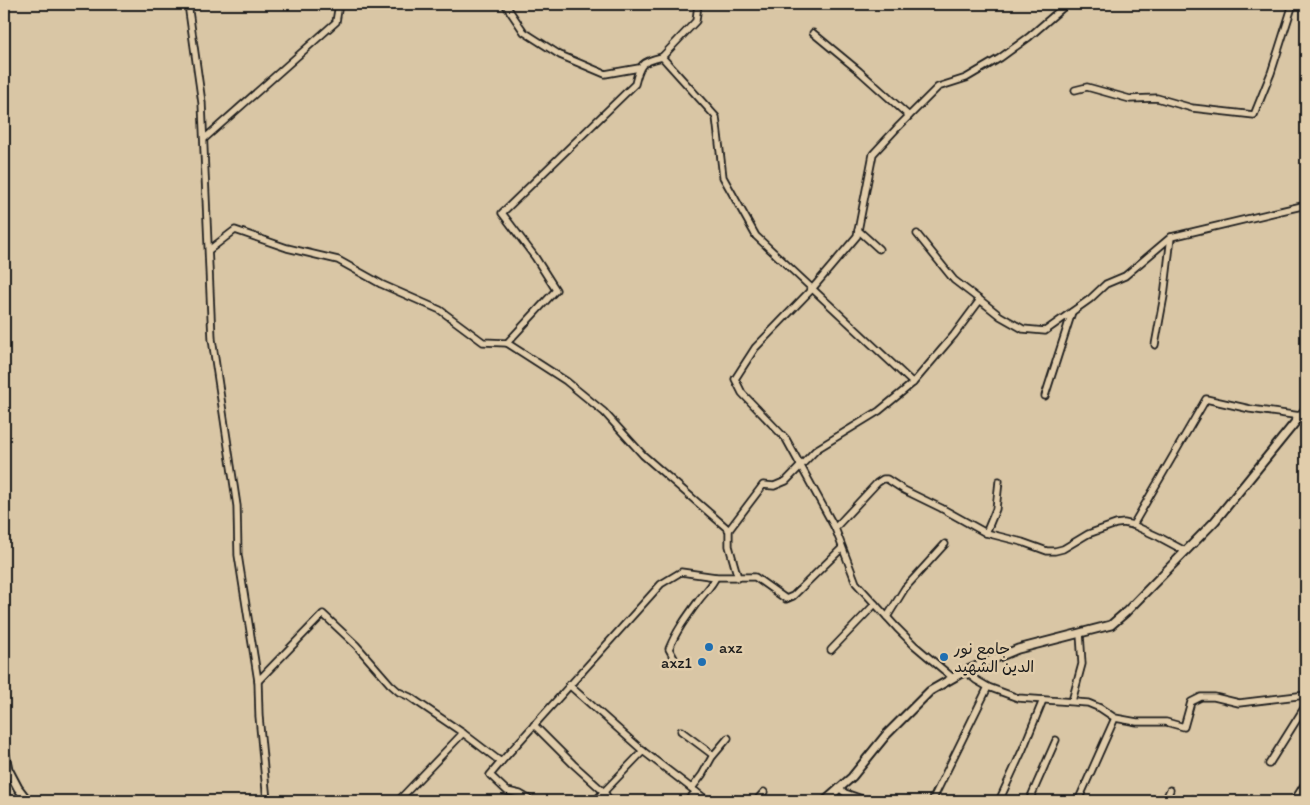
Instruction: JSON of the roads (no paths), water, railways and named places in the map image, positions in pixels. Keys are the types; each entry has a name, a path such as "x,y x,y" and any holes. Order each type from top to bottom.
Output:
{"street":[{"path":"188,4 202,103 212,339 236,506 238,555 258,682 259,716 267,801"},
{"path":"204,139 336,22 339,4"},
{"path":"505,4 524,32 560,55 605,74 639,68 649,60 662,57 696,21 698,4"},
{"path":"953,678 929,659 856,583 835,528 786,439 742,393 734,379 755,348 812,290 857,236 873,154 938,88 966,78 1000,58 1029,37 1067,4"},
{"path":"1075,90 1087,87 1130,98 1157,98 1192,108 1254,115 1271,73 1293,4"},
{"path":"813,33 909,116"},
{"path":"662,57 716,117 723,177 756,236 913,383"},
{"path":"507,343 556,290 535,257 502,213 635,84 639,68"},
{"path":"917,234 954,280 1000,316 1023,329 1046,331 1090,299 1106,284 1125,276 1171,238 1306,205"},
{"path":"208,250 235,230 287,248 338,260 381,284 440,310 484,342 507,343 566,381 604,412 643,455 729,530"},
{"path":"858,230 879,249"},
{"path":"1155,345 1164,296 1171,238"},
{"path":"738,578 729,546 729,530 763,485 774,486 786,481 817,449 879,411 913,383 954,335 980,300"},
{"path":"1045,396 1072,312"},
{"path":"1133,525 1206,399 1250,409 1301,416"},
{"path":"825,801 852,777 886,734 930,691 965,671 1018,649 1111,625 1215,521 1306,409"},
{"path":"835,528 877,483 887,479 904,490 986,533 1042,549 1055,551 1063,549 1088,534 1116,524 1133,525 1185,552"},
{"path":"986,533 996,509 999,481"},
{"path":"887,617 904,588 944,544"},
{"path":"532,801 520,794 507,791 490,775 661,584 681,572 716,578 756,577 786,599 793,596 842,548"},
{"path":"675,660 669,649 674,638 698,600 716,578"},
{"path":"831,650 875,604"},
{"path":"258,682 323,614 356,645 399,692 410,697 463,733 501,762"},
{"path":"1072,701 1082,664 1080,633"},
{"path":"965,671 988,687 1018,698 1088,703 1115,718 1136,722 1166,722 1184,727 1191,702 1201,696 1239,703 1306,695"},
{"path":"569,685 643,751 708,801"},
{"path":"932,801 988,687"},
{"path":"999,801 1043,700"},
{"path":"1269,764 1306,705"},
{"path":"1078,801 1115,718"},
{"path":"534,725 604,792 610,801"},
{"path":"681,731 713,755"},
{"path":"398,801 463,733"},
{"path":"687,801 713,755 728,738"},
{"path":"1029,801 1056,740"},
{"path":"4,750 8,769 18,788 28,801"},
{"path":"595,801 643,751"},
{"path":"1294,801 1306,782"},
{"path":"839,788 845,793 868,801"},
{"path":"1165,801 1170,790"},
{"path":"756,801 764,792"},
{"path":"1299,794 1306,797"}],"place":[{"name":"axz","path":"709,647"},
{"name":"جامع نور الدين الشهيد","path":"944,657"},
{"name":"axz1","path":"702,662"}]}
